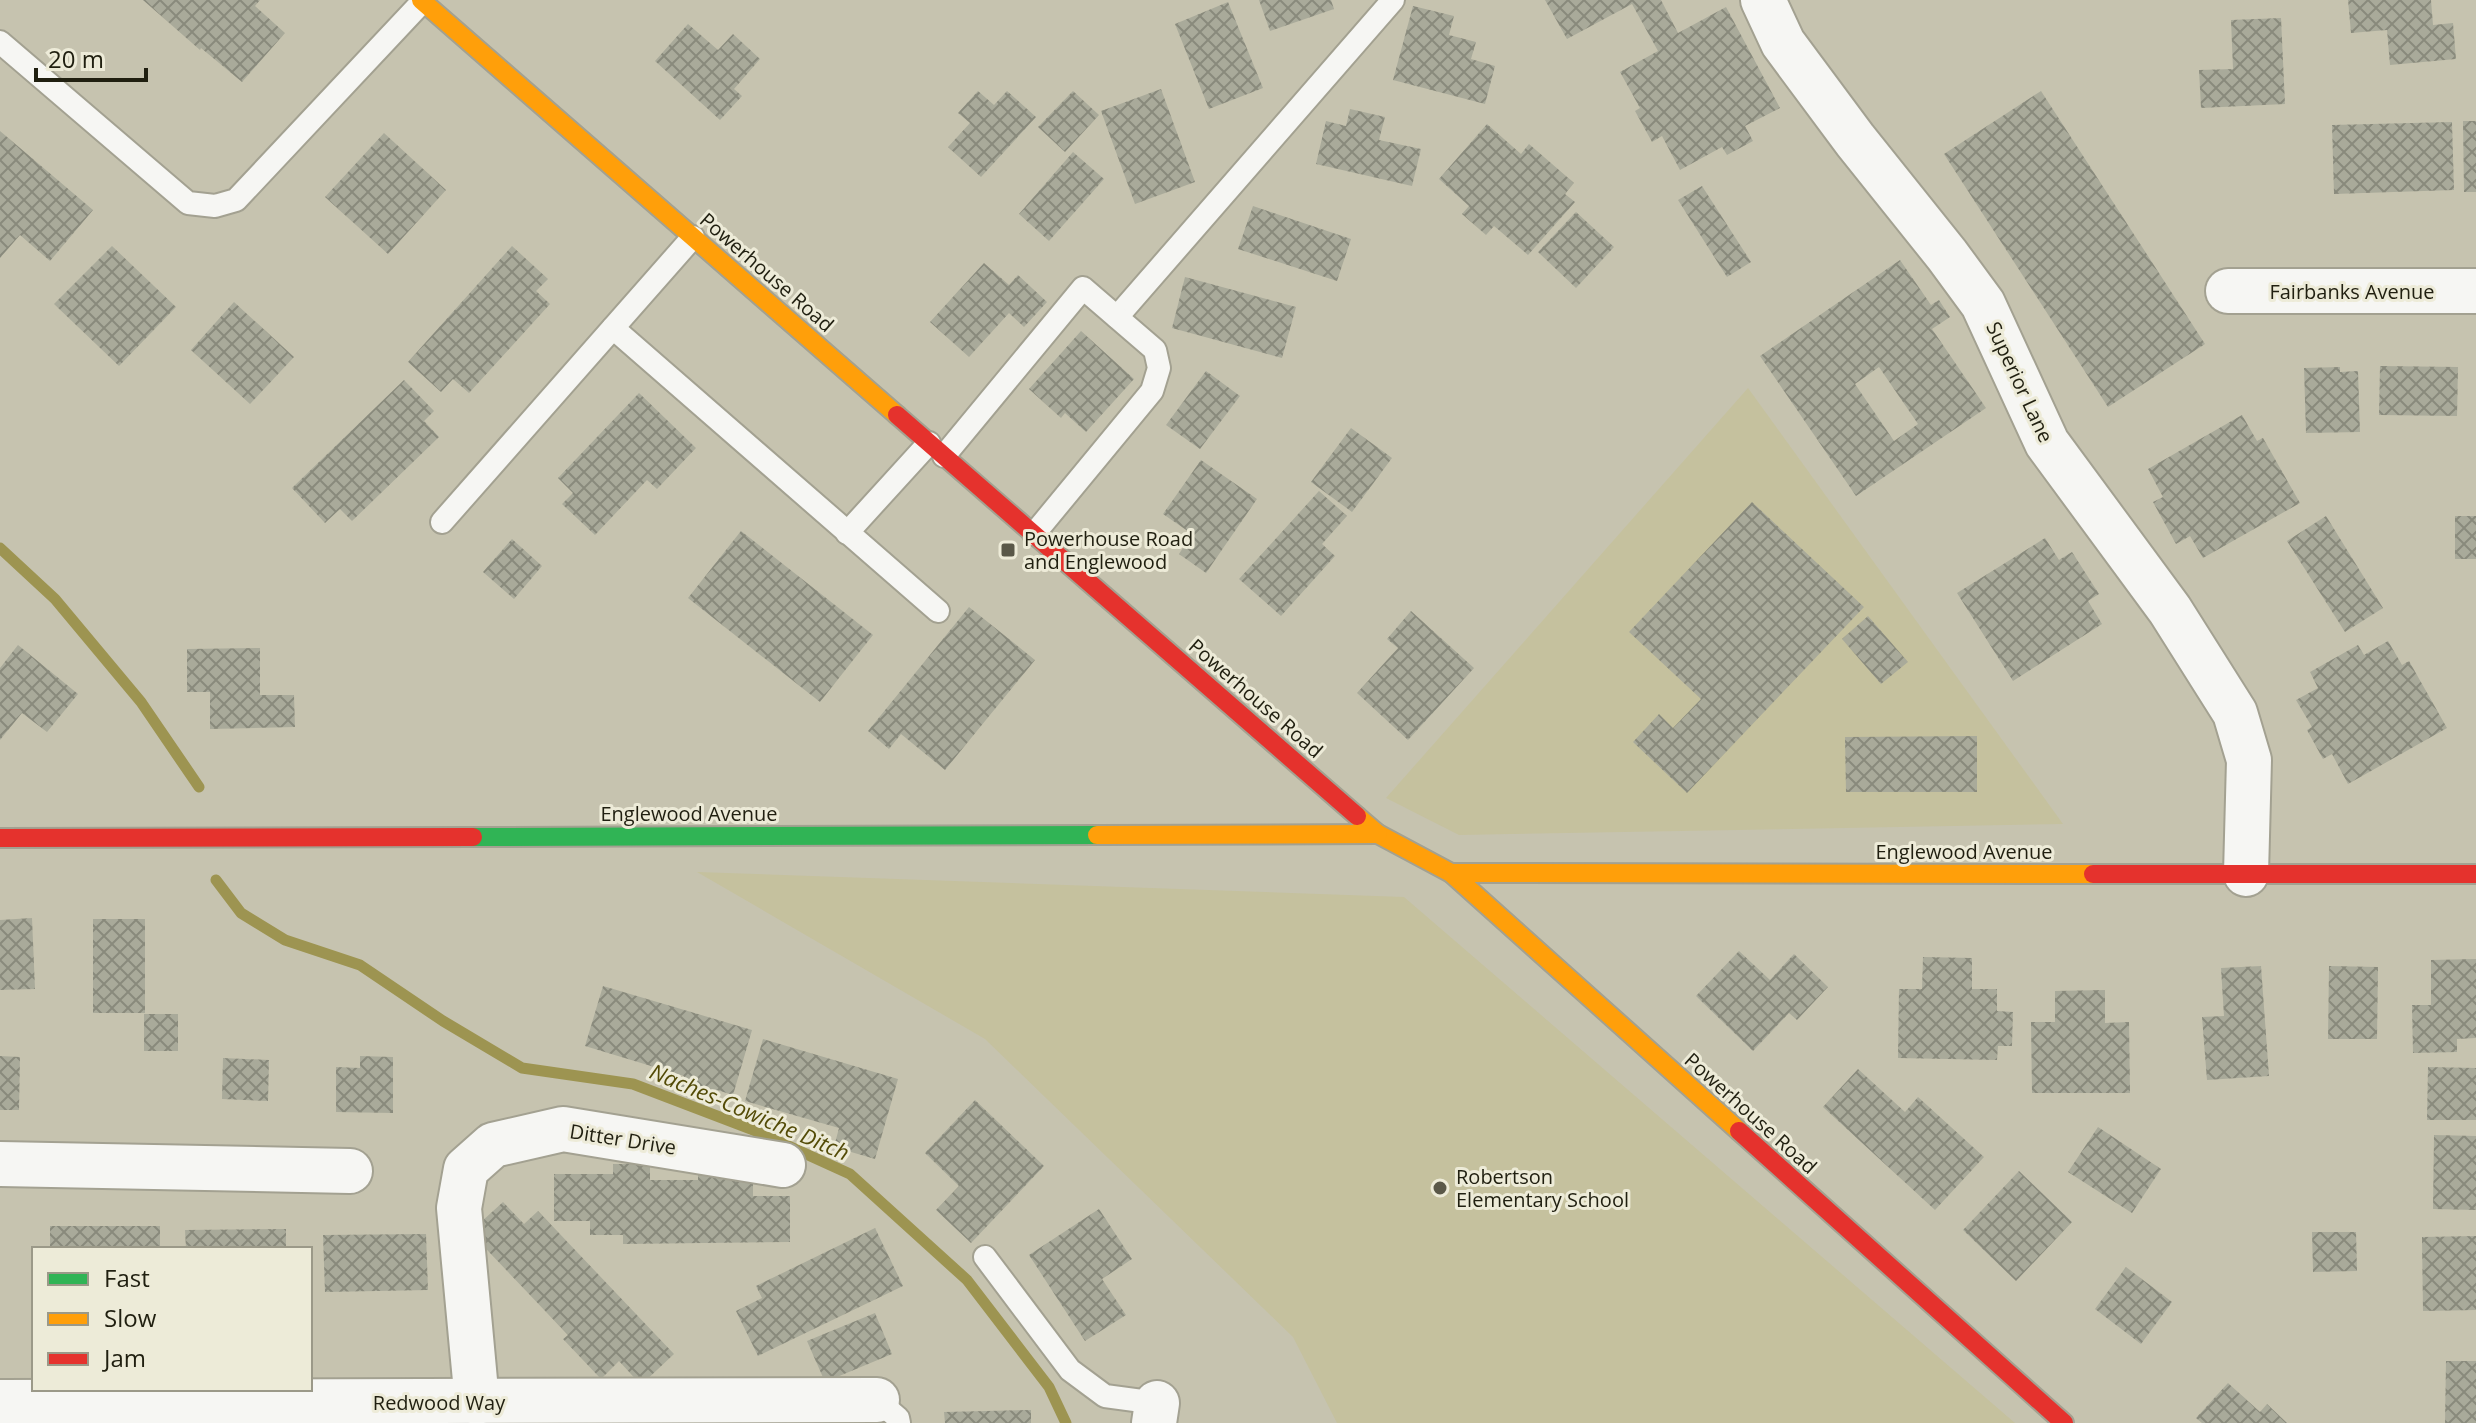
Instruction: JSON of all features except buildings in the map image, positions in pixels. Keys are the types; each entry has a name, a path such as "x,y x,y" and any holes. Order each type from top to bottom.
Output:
{"street":[{"name":"Superior Lane","path":"1763,0 1783,43 1983,304 2047,443 2170,610 2235,713 2249,760 2246,874"},
{"name":"Powerhouse Road","path":"422,1 1378,834 1451,873 2064,1423"},
{"name":"Fairbanks Avenue","path":"2228,291 2476,291"},
{"name":"Englewood Avenue","path":"0,838 1378,834"},
{"name":"Englewood Avenue","path":"1451,873 2476,874"},
{"name":"Ditter Drive","path":"477,1402 459,1208 466,1169 493,1145 563,1129 783,1165"},
{"path":"0,1164 350,1171"},
{"name":"Redwood Way","path":"0,1402 477,1402 888,1412"}],"lane":[{"path":"1117,317 1393,0"},
{"path":"0,42 188,203 215,206 236,200 422,1"},
{"path":"442,522 693,237"},
{"path":"847,533 936,449 1083,288 1155,350 1159,368 1152,391 1034,534"},
{"path":"613,328 938,611"},
{"path":"985,1257 1070,1370 1105,1396 1156,1413"}],"shaded area":[{"path":"1748,388 2063,824 1459,835 1386,798"},
{"name":"Robertson Elementary School","path":"697,872 1404,897 2015,1423 1337,1423 1293,1337 985,1039"}],"waterway":[{"name":"Naches-Cowiche Ditch","path":"0,548 55,599 141,702 199,787"},
{"name":"Naches-Cowiche Ditch","path":"216,880 241,913 285,940 360,965 443,1021 522,1068 633,1084 751,1129 850,1174 967,1280 1049,1387 1066,1423"}],"traffic: fast":[{"path":"473,837 1097,835"}],"traffic: slow":[{"path":"421,0 897,415"},
{"path":"1357,816 1378,834 1451,873 1739,1131"},
{"path":"1097,835 1378,834"},
{"path":"1451,873 2093,874"}],"traffic: jam":[{"path":"897,415 1357,816"},
{"path":"0,838 473,837"},
{"path":"2093,874 2476,874"},
{"path":"1739,1131 2064,1423"}],"place":[{"name":"Powerhouse Road and Englewood","path":"1008,550"},
{"name":"Robertson Elementary School","path":"1440,1188"}]}
